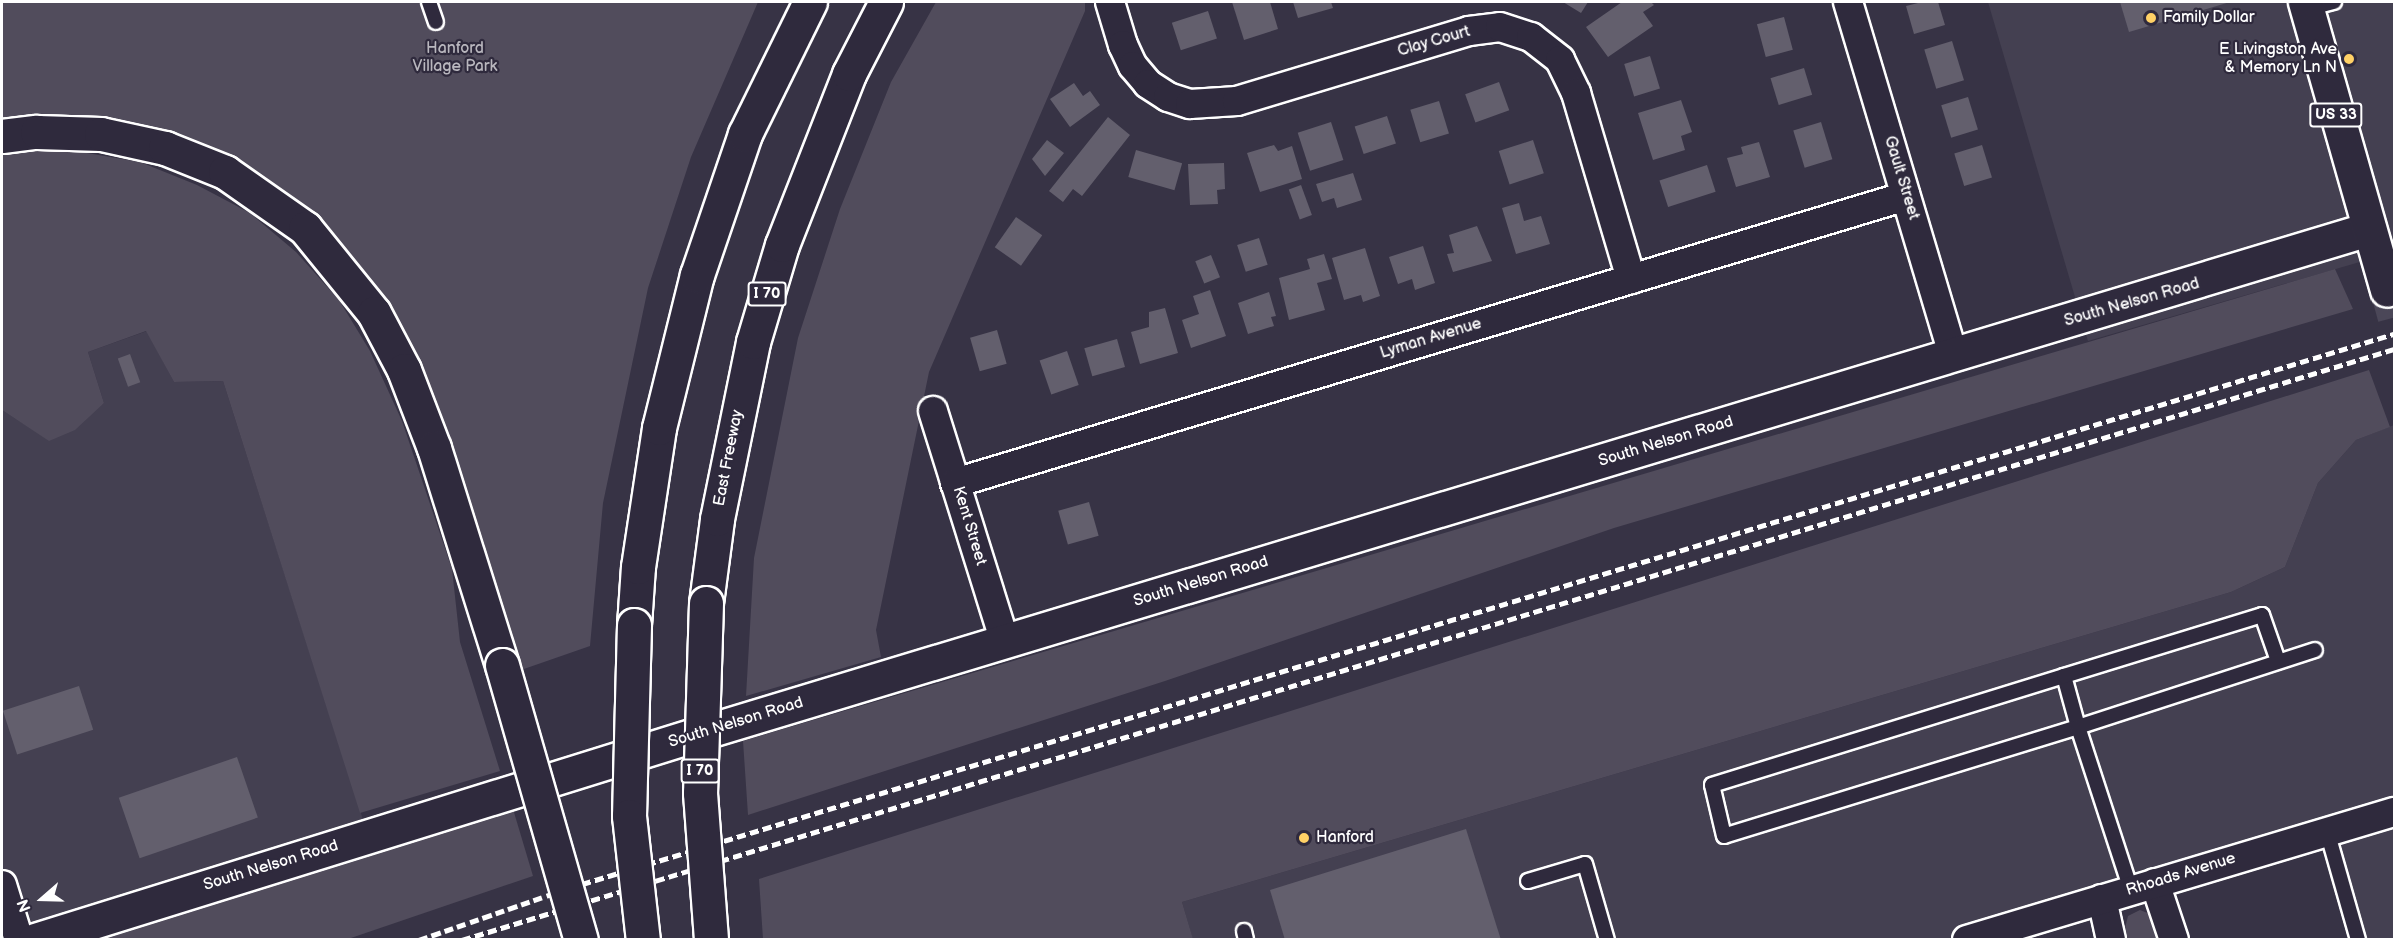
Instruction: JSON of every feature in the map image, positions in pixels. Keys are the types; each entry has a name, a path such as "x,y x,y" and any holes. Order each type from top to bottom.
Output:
{"main road":[{"path":"643,939 629,816 634,625 638,567 659,428 694,285 745,134 810,2"},
{"name":"East Freeway","path":"711,939 700,793 706,603 717,519 753,342 799,202 849,74 886,2"},
{"name":"US 33","path":"2315,4 2368,229 2387,290"},
{"path":"2,136 37,132 101,134 165,148 225,172 305,228 374,313 404,370 434,448 502,665 581,939"},
{"name":"South Nelson Road","path":"35,939 2368,229"}],"street":[{"name":"Gault Street","path":"1848,2 1953,356"},
{"name":"Clay Court","path":"1114,14 1133,66 1148,84 1168,97 1201,105 1237,101 1468,31 1500,27 1531,37 1560,60 1576,93 1631,279"},
{"name":"Lyman Avenue","path":"955,483 1906,196"},
{"name":"Kent Street","path":"933,411 1005,642"},
{"name":"Rhoads Avenue","path":"1967,939 2394,812"},
{"path":"2,885 19,939"},
{"path":"2143,887 2174,939"},
{"path":"2102,899 2111,939"}],"lane":[{"path":"429,2 436,22"},
{"path":"2278,662 2262,615 1712,785 1724,836 2078,727 2315,650"},
{"path":"2064,676 2078,727 2143,887"},
{"path":"2327,831 2358,939"},
{"path":"1528,881 1585,864 1607,939"}],"shaded area":[{"path":"1988,2 2394,2 2394,252 2088,341"},
{"path":"147,331 174,382 223,381 373,851 85,939 2,939 2,410 49,440 104,403 88,352"},
{"path":"2394,425 2394,939 2355,939 2324,833 1950,939 1193,940 1182,902 2231,592 2285,567 2318,483 2356,440"}],"green space":[{"name":"Hanford Village Park","path":"2,2 758,2 691,157 648,288 603,503 590,646 521,670 454,465 387,308 354,259 311,214 270,183 208,149 121,121 53,117 2,120"},
{"path":"936,2 1085,2 1085,11 929,372 876,630 881,657 746,696 754,558 798,338 840,209 891,82"},
{"path":"22,150 69,150 140,162 197,185 250,213 296,252 339,300 370,351 402,421 452,569 460,642 500,771 360,813 223,381 174,382 146,331 88,352 104,403 75,430 49,441 2,410 2,153"},
{"path":"2335,269 2353,309 1614,528 1165,681 748,815 743,741"},
{"path":"2369,370 2390,427 2356,440 2318,483 2285,567 2231,592 1182,902 1193,939 763,939 759,879"},
{"path":"513,809 533,876 348,939 85,940"},
{"path":"2140,910 2150,914 2162,940 2122,940 2128,916"}],"building":[{"path":"1232,2 1270,2 1278,29 1244,40"},
{"path":"1293,2 1331,2 1333,8 1298,18"},
{"path":"1563,2 1588,2 1581,13"},
{"path":"1622,2 1651,2 1654,5 1643,12 1653,26 1608,57 1586,27"},
{"path":"1922,2 1938,2 1945,25 1914,34 1906,6"},
{"name":"Family Dollar","path":"2120,2 2230,2 2129,32"},
{"path":"1208,11 1217,39 1181,50 1172,23"},
{"path":"1784,17 1793,50 1766,57 1757,24"},
{"path":"1952,41 1964,80 1936,89 1924,49"},
{"path":"1650,56 1660,89 1634,96 1624,64"},
{"path":"1804,68 1812,95 1779,105 1771,78"},
{"path":"1499,82 1509,110 1475,123 1465,94"},
{"path":"1074,83 1083,96 1090,91 1100,105 1070,127 1050,99"},
{"path":"1968,97 1978,130 1951,138 1941,105"},
{"path":"1681,100 1692,132 1681,136 1685,150 1653,160 1638,113"},
{"path":"1439,101 1449,134 1420,142 1410,110"},
{"path":"1387,116 1396,144 1364,154 1355,127"},
{"path":"1108,117 1130,135 1082,196 1073,189 1063,202 1049,191"},
{"path":"1331,122 1343,160 1310,171 1298,133"},
{"path":"1821,122 1832,159 1805,168 1793,130"},
{"path":"1047,140 1064,153 1045,176 1032,159"},
{"path":"1533,140 1544,173 1510,184 1499,151"},
{"path":"1759,142 1770,177 1736,187 1727,158 1743,154 1741,147"},
{"path":"1274,145 1278,151 1292,146 1302,179 1260,192 1247,153"},
{"path":"1982,145 1992,178 1964,186 1954,153"},
{"path":"1136,150 1182,163 1174,190 1128,177"},
{"path":"1224,163 1225,189 1217,190 1218,204 1190,205 1188,164"},
{"path":"1707,165 1716,192 1668,207 1659,180"},
{"path":"1353,173 1362,200 1337,208 1334,198 1322,202 1316,184"},
{"path":"1301,185 1312,215 1300,220 1289,189"},
{"path":"1519,203 1524,221 1541,216 1550,244 1516,254 1502,208"},
{"path":"1016,217 1042,235 1021,266 995,247"},
{"path":"1477,226 1492,261 1453,272 1447,254 1454,253 1449,235"},
{"path":"1259,238 1268,265 1246,272 1237,245"},
{"path":"1423,246 1435,283 1415,290 1412,279 1398,284 1389,257"},
{"path":"1365,248 1380,296 1363,302 1361,295 1344,300 1332,258"},
{"path":"1324,254 1332,279 1317,283 1325,310 1289,320 1279,278 1310,269 1307,259"},
{"path":"1211,255 1220,277 1204,284 1195,261"},
{"path":"1210,290 1226,336 1191,348 1182,320 1199,314 1193,296"},
{"path":"1269,292 1276,316 1271,317 1274,326 1248,334 1238,303"},
{"path":"1165,308 1178,353 1140,364 1131,332 1149,327 1149,312"},
{"path":"997,330 1007,364 980,371 970,338"},
{"path":"1117,339 1125,367 1092,376 1084,348"},
{"path":"1067,351 1079,385 1051,394 1040,360"},
{"path":"130,354 140,382 128,387 118,358"},
{"path":"1089,502 1099,536 1068,544 1058,511"},
{"path":"79,686 93,730 17,754 3,711"},
{"path":"237,757 258,818 140,858 119,798"},
{"path":"1466,829 1501,940 1285,940 1270,890"}],"tunnel":[{"path":"2387,290 2394,317"}],"railway":[{"path":"419,940 569,888 2394,334"},
{"path":"462,940 2394,349"}],"place":[{"name":"Family Dollar","path":"2151,18"},
{"name":"E Livingston Ave & Memory Ln N","path":"2349,59"},
{"name":"Hanford","path":"1304,838"}]}
